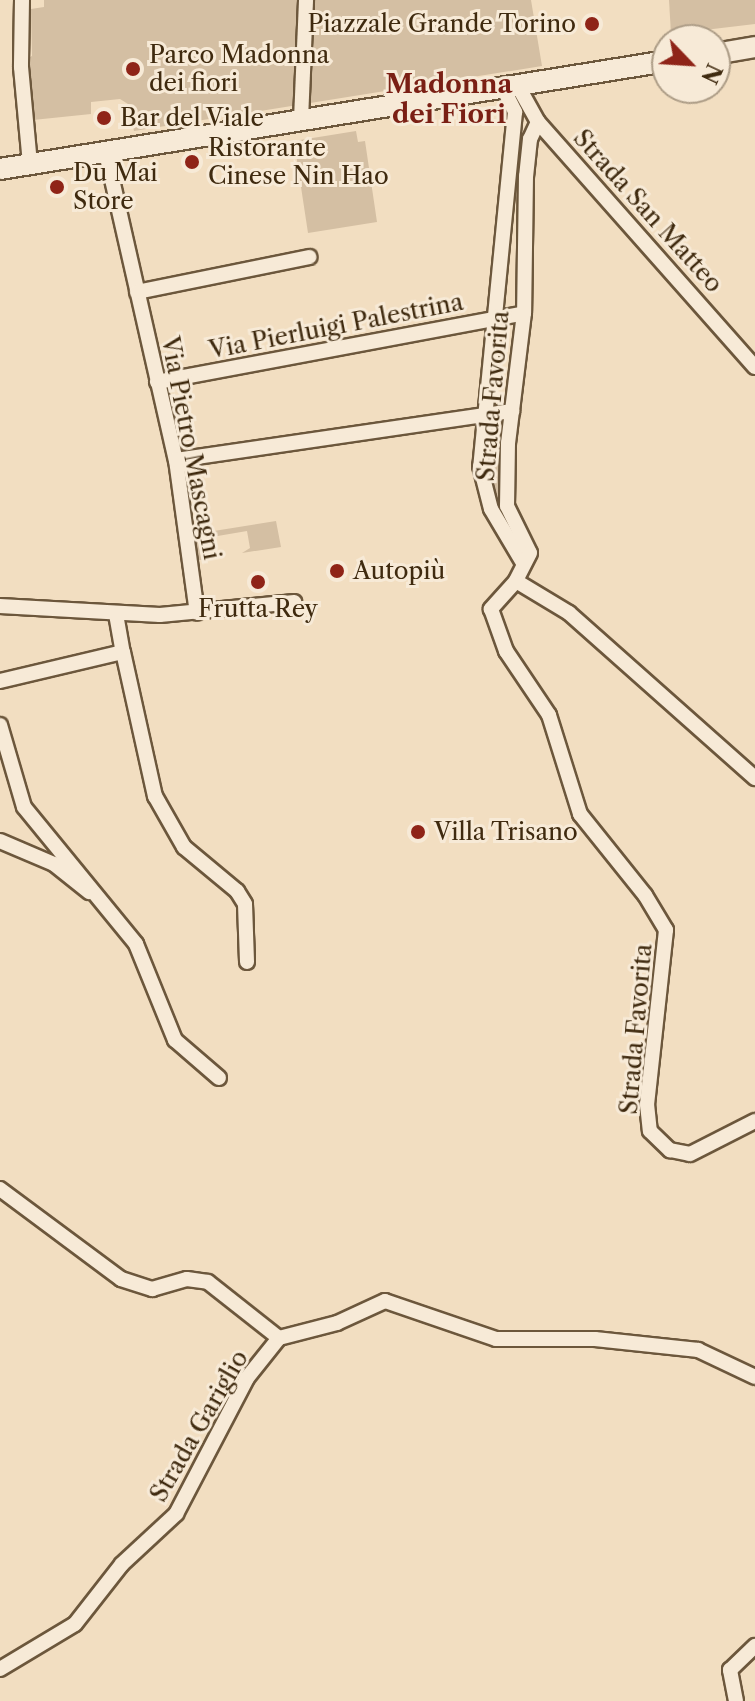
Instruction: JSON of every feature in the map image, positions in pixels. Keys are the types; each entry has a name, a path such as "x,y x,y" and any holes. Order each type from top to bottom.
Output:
{"main road":[{"path":"731,51 755,47"},
{"path":"0,169 651,64"}],"street":[{"path":"22,0 21,67 30,164"},
{"path":"301,120 306,0"},
{"path":"510,87 515,112"},
{"name":"Strada San Matteo","path":"510,87 755,367"},
{"name":"Strada San Matteo","path":"515,112 538,122"},
{"name":"Strada Favorita","path":"515,112 482,488 523,563"},
{"name":"Strada Favorita","path":"538,122 530,139 523,224 524,313 506,493 512,519 530,553 516,581 491,609 506,651 549,715 580,814 645,895 666,930 647,1104 650,1131 670,1150 690,1154 755,1121"},
{"name":"Via Pietro Mascagni","path":"106,153 176,460 197,613"},
{"path":"503,223 523,224"},
{"path":"137,292 309,257"},
{"name":"Via Pierluigi Palestrina","path":"157,382 524,313"},
{"path":"176,460 487,412 512,411"},
{"path":"516,581 569,613 755,778"},
{"path":"0,606 116,614 197,613 294,602"},
{"path":"116,614 155,796 184,847 237,891 245,904 247,962"},
{"path":"0,681 123,652"},
{"path":"0,725 24,807 104,901 136,944 175,1040 219,1078"},
{"path":"0,841 54,864 104,901"},
{"path":"0,1189 121,1279 152,1289 187,1279 208,1282 279,1338"},
{"name":"Strada Gariglio","path":"0,1669 75,1624 122,1564 176,1514 240,1390 279,1338 337,1323 385,1301 496,1339 595,1339 698,1350 755,1377"},
{"path":"736,1701 730,1670 755,1646"}],"shaded area":[{"path":"44,0 531,0 542,66 134,131 128,104 120,99 91,102 91,114 33,120 26,59 32,56 31,9 44,7"},
{"path":"669,0 755,0 755,24 731,27 731,24 670,24"},
{"path":"356,131 358,142 365,141 377,222 308,233 294,141"},
{"path":"490,419 504,420 500,493 509,525 495,505 485,476"},
{"path":"276,521 281,547 242,553 250,548 247,531 200,539 203,560 199,560 195,534"}],"place":[{"name":"Piazzale Grande Torino","path":"592,24"},
{"name":"Parco Madonna dei fiori","path":"133,69"},
{"name":"Bar del Viale","path":"104,118"},
{"name":"Ristorante Cinese Nin Hao","path":"192,162"},
{"name":"Du Mai Store","path":"57,187"},
{"name":"Autopiù","path":"337,571"},
{"name":"Frutta Rey","path":"258,582"},
{"name":"Villa Trisano","path":"418,832"}],"district":[{"name":"Madonna dei Fiori","path":"449,100"}]}
